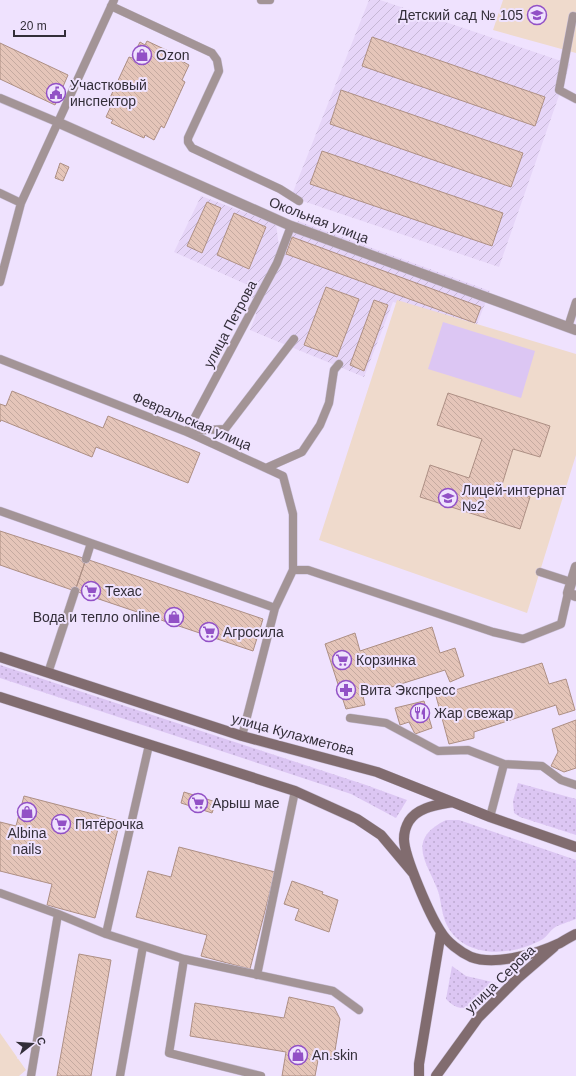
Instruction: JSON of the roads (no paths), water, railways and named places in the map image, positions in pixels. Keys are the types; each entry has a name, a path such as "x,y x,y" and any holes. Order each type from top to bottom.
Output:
{"main road":[{"name":"улица Кулахметова","path":"0,657 242,736 377,772 490,817 576,847"},
{"path":"0,697 295,791 357,819 382,834 413,873"},
{"path":"452,802 430,807 417,813 409,821 404,839 413,873 441,932 454,946 472,957 500,960 523,955 559,943 575,934"},
{"path":"419,1076 419,1064 441,932"},
{"name":"улица Серова","path":"436,1076 478,1018 518,978 559,943"}],"street":[{"name":"Окольная улица","path":"57,122 291,226 572,329"},
{"path":"572,594 571,582 576,567"}],"lane":[{"path":"261,0 270,0"},
{"path":"0,282 21,203 112,3 212,53 217,60 219,71 188,138 188,142 192,148 280,189 299,201"},
{"path":"576,17 573,16 558,90 576,99"},
{"path":"0,98 57,122"},
{"path":"0,193 21,203"},
{"name":"улица Петрова","path":"187,432 277,263 291,226"},
{"path":"572,329 576,302"},
{"path":"187,432 225,429 294,339"},
{"name":"Февральская улица","path":"0,359 187,432 283,476 293,514 293,570 275,608 242,736"},
{"path":"266,468 302,452 320,424 329,403 334,370 339,364"},
{"path":"0,511 275,608"},
{"path":"86,559 91,543"},
{"path":"293,570 308,570 493,632 523,639 561,624 572,594"},
{"path":"540,572 571,582"},
{"path":"48,673 75,591"},
{"path":"350,718 386,723 438,750 468,750 504,764 542,766 561,780 576,785"},
{"path":"106,934 149,745"},
{"path":"490,817 504,764"},
{"path":"257,975 295,791"},
{"path":"0,893 58,914 106,934 184,959 333,991 359,1010"},
{"path":"30,1076 58,914"},
{"path":"120,1076 143,946"},
{"path":"184,959 169,1053 261,1076"}],"place":[{"name":"Детский сад № 105","path":"537,15"},
{"name":"Ozon","path":"142,55"},
{"name":"Участковый инспектор","path":"56,93"},
{"name":"Лицей-интернат №2","path":"448,498"},
{"name":"Техас","path":"91,591"},
{"name":"Вода и тепло online","path":"174,617"},
{"name":"Агросила","path":"209,632"},
{"name":"Корзинка","path":"342,660"},
{"name":"Вита Экспресс","path":"346,690"},
{"name":"Жар свежар","path":"420,713"},
{"name":"Арыш мае","path":"198,803"},
{"name":"Albina nails","path":"27,812"},
{"name":"Пятёрочка","path":"61,824"},
{"name":"An.skin","path":"298,1055"}]}
